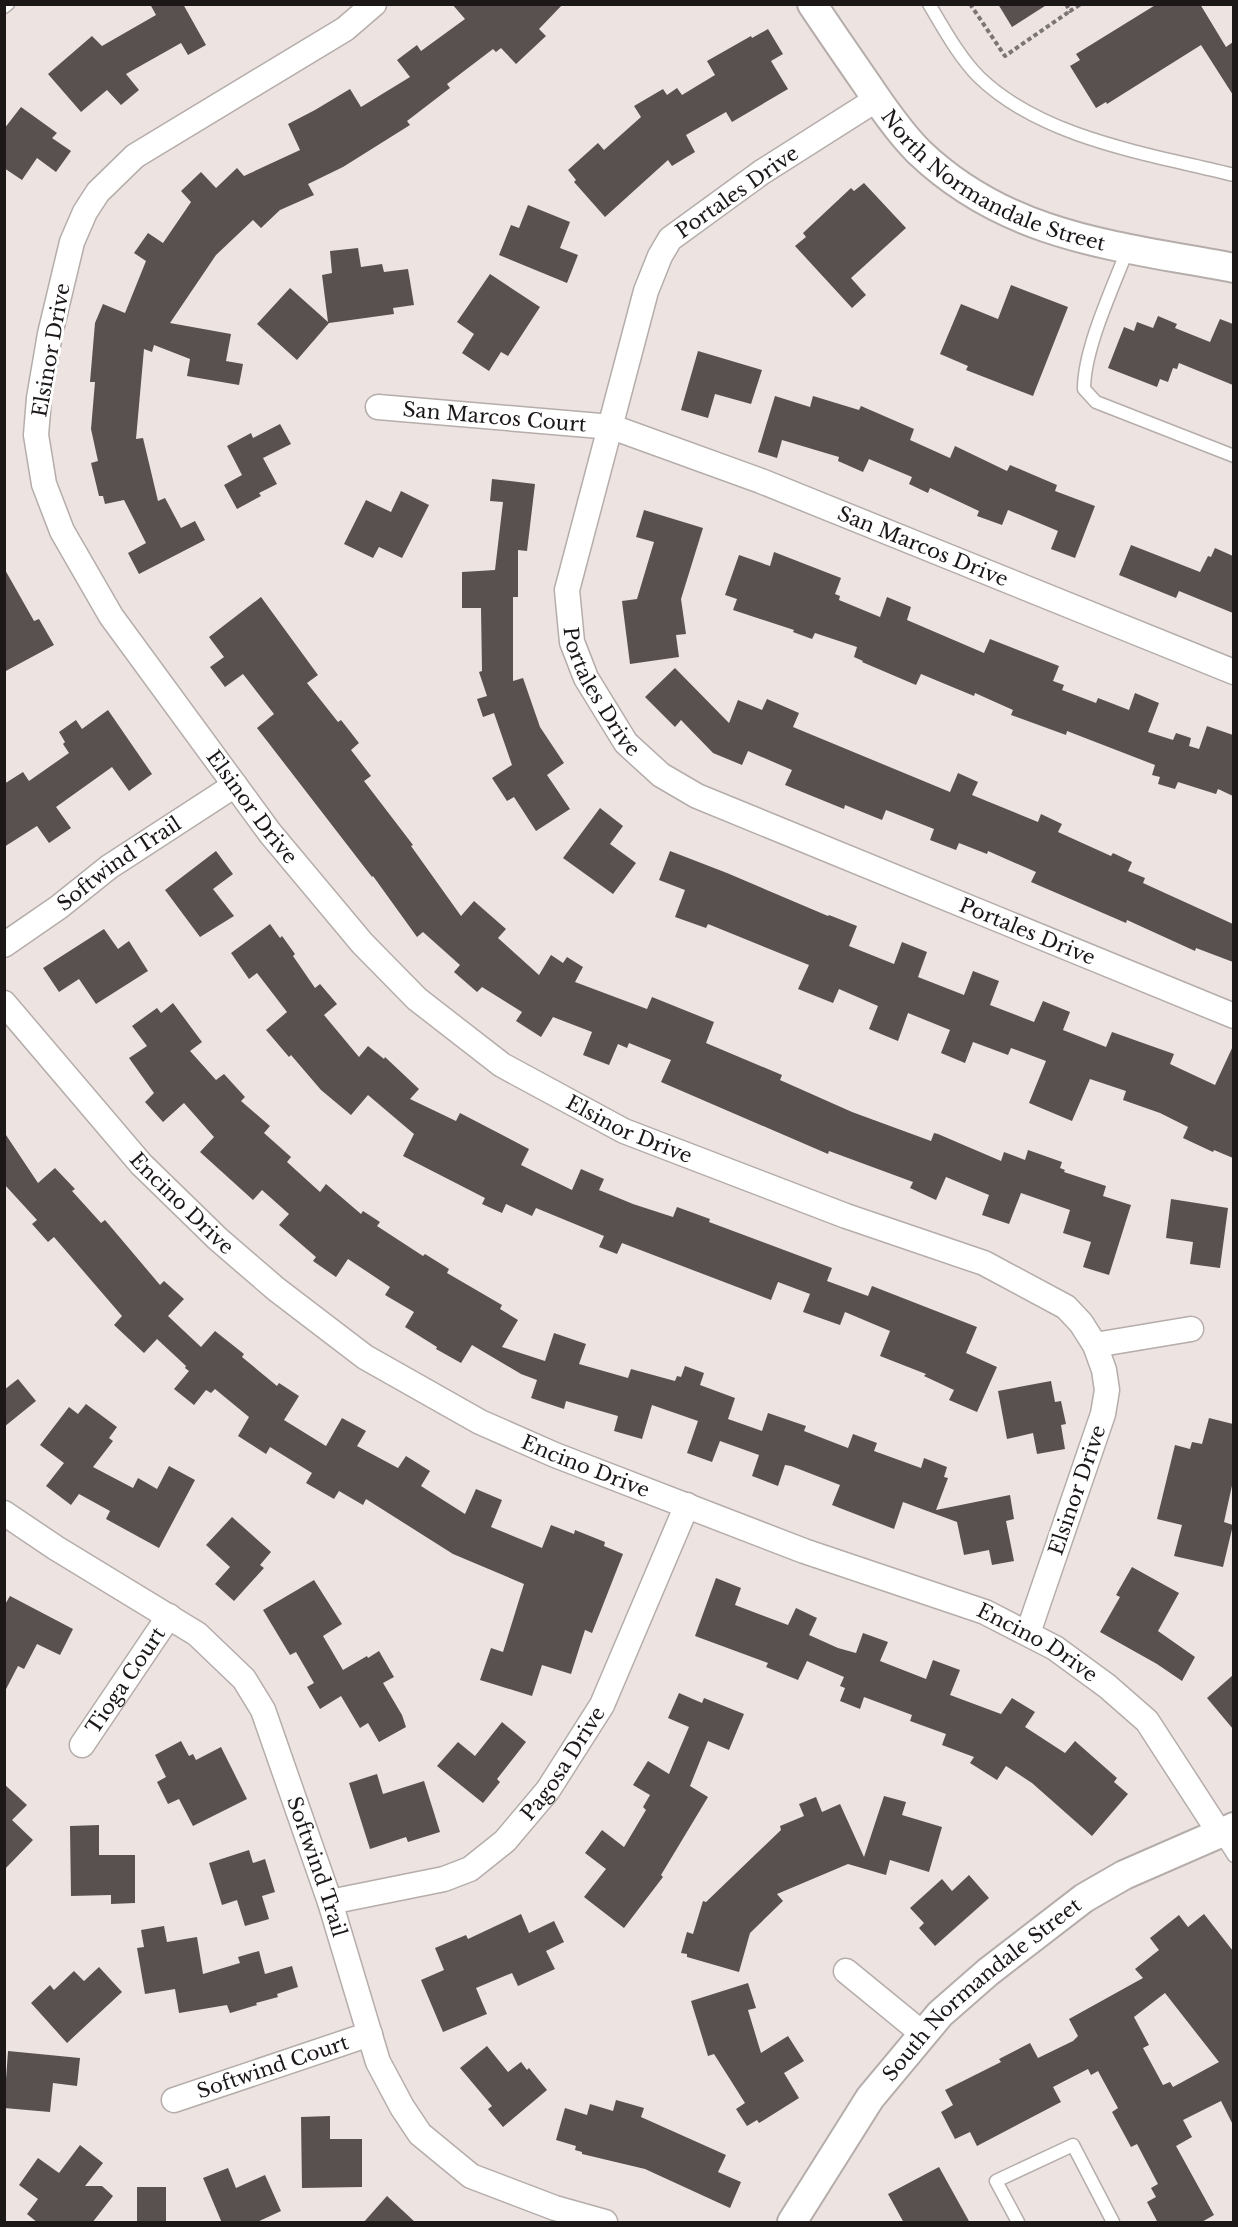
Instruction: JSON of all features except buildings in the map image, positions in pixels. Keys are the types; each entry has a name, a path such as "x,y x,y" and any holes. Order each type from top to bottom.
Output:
{"street":[{"name":"Elsinor Drive","path":"374,4 345,29 135,156 98,192 85,212 72,242 44,366 36,435 44,484 62,531 111,616 270,833 362,943 417,999 502,1065 624,1131 846,1216 984,1263 1066,1307 1081,1323 1095,1345 1104,1370 1107,1390 1103,1414 1028,1634"},
{"name":"North Normandale Street","path":"812,4 877,99 918,151 948,177 986,202 1025,221 1070,236 1233,268"},
{"name":"Portales Drive","path":"877,99 762,172 670,240 660,256 646,291 612,427 567,590 572,642 586,678 626,743 660,775 697,796 1233,1016"},
{"name":"San Marcos Court","path":"378,407 612,427"},
{"name":"San Marcos Drive","path":"612,427 761,481 1233,672"},
{"name":"Softwind Trail","path":"4,945 59,907 109,867 235,785"},
{"name":"Encino Drive","path":"4,1003 141,1164 218,1239 276,1290 365,1357 480,1422 555,1455 804,1551 984,1612 1055,1648 1107,1686 1147,1721 1229,1838"},
{"path":"1095,1345 1191,1329"},
{"name":"Pagosa Drive","path":"330,1902 452,1876 470,1869 505,1841 548,1790 602,1705 687,1505"},
{"name":"Softwind Trail","path":"4,1513 56,1548 197,1634 243,1679 263,1710 330,1902 378,2062 402,2108 420,2134 471,2176 555,2208 604,2223"},
{"name":"Tioga Court","path":"82,1745 169,1616"},
{"name":"South Normandale Street","path":"792,2223 870,2098 940,2014 988,1972 1084,1898 1124,1875 1229,1838"},
{"path":"846,1971 923,2034"},
{"name":"Softwind Court","path":"174,2100 370,2034"}],"lane":[{"path":"4,7 8,4"},
{"path":"929,4 978,76 1010,103 1076,135 1233,175"},
{"path":"1128,248 1089,353 1084,375 1084,389 1096,402 1233,456"},
{"path":"1018,2223 996,2181 1073,2145 1113,2223"}],"path":[{"path":"970,4 1005,56 1081,4"},
{"path":"1066,4 1070,11"}]}
